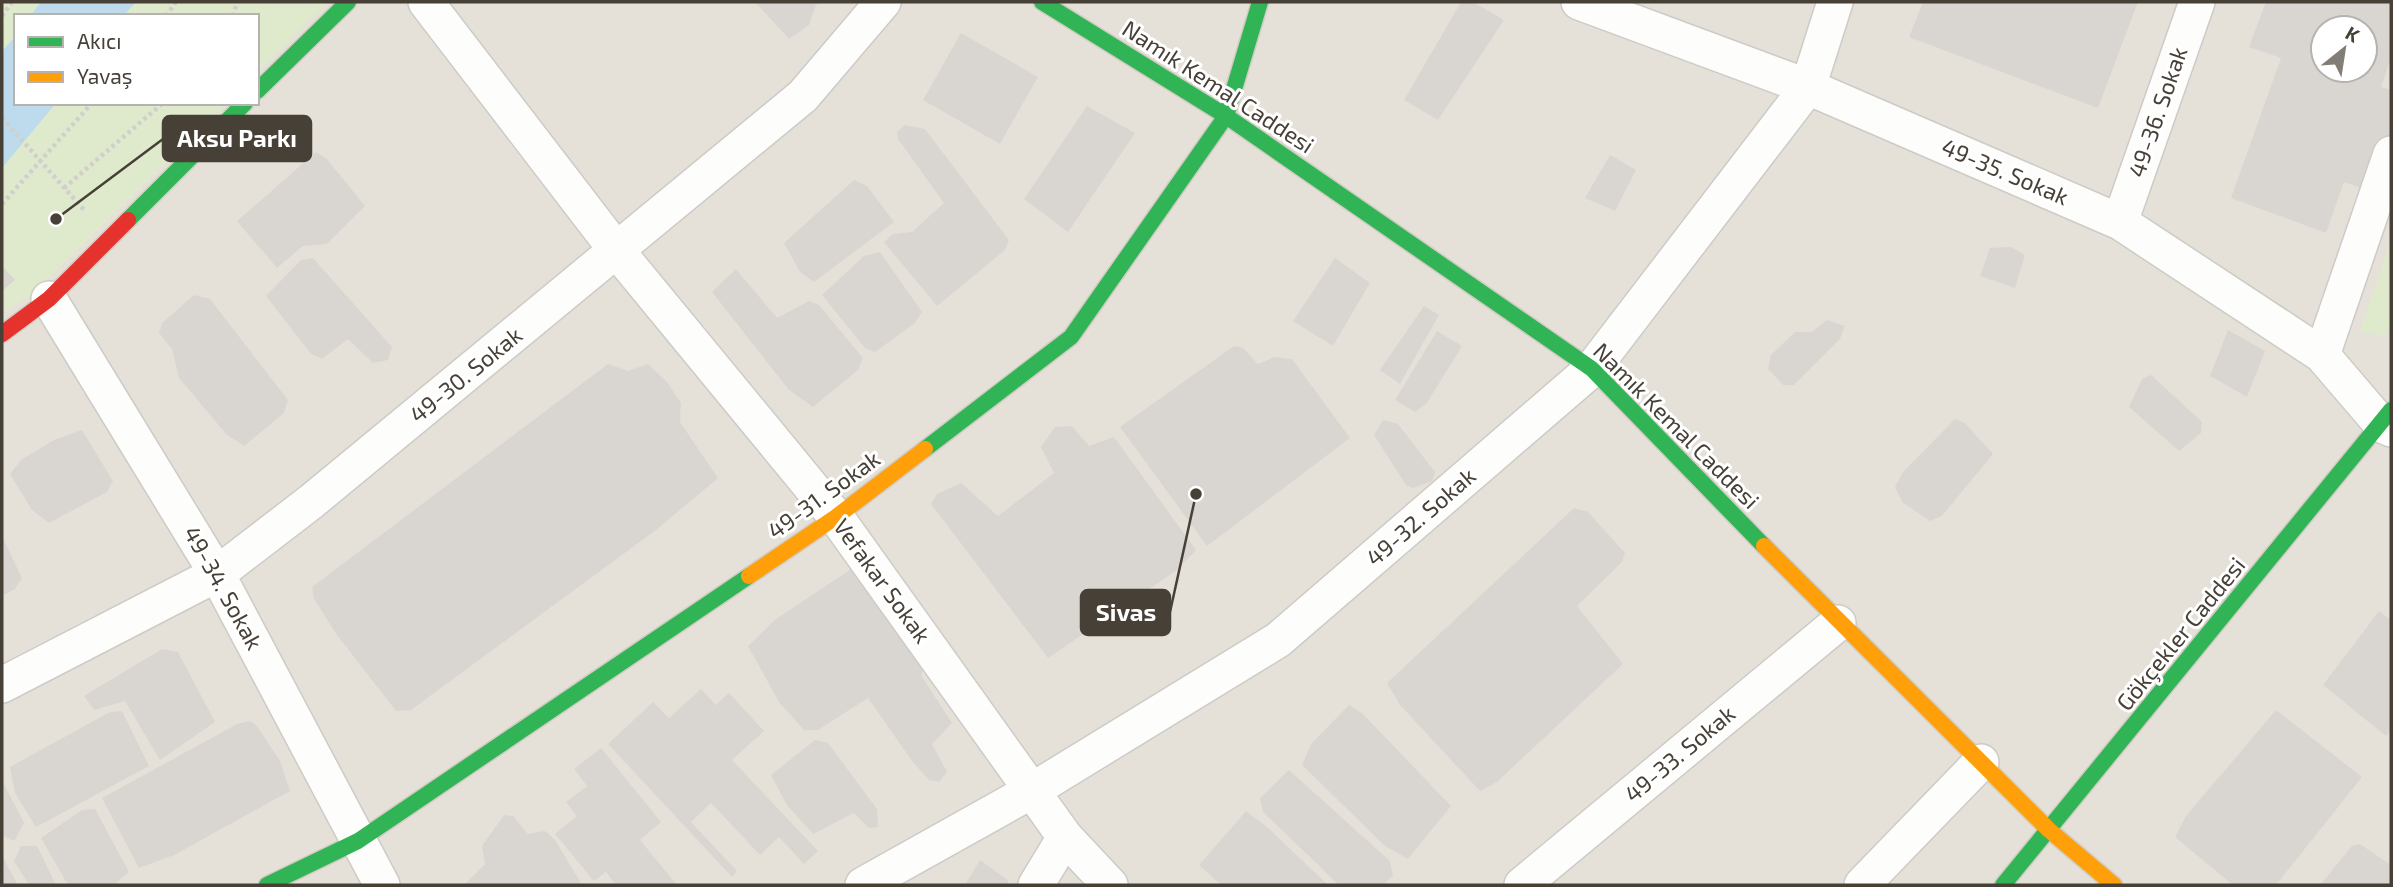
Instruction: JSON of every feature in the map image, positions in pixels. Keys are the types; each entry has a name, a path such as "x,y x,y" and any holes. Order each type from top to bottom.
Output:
{"street":[{"path":"259,89 348,2"},
{"name":"Vefakar Sokak","path":"426,2 617,251 836,517 1065,837 1110,885"},
{"name":"49-30. Sokak","path":"2,685 217,574 312,501 803,96 883,2"},
{"name":"Namık Kemal Caddesi","path":"1042,2 1226,116 1592,369 1838,622 2049,830 2114,885"},
{"name":"49-31. Sokak","path":"267,885 358,841 836,517 1071,337 1226,116 1260,2"},
{"name":"49-35. Sokak","path":"1579,2 1808,88 2120,222 2322,355 2388,421"},
{"name":"49-32. Sokak","path":"863,885 1033,790 1278,640 1592,369 1808,88 1835,2"},
{"name":"49-36. Sokak","path":"2120,222 2197,2"},
{"path":"2,334 49,299 243,105"},
{"path":"2322,355 2391,154"},
{"name":"49-34. Sokak","path":"49,299 217,574 382,885"},
{"name":"Gökçekler Caddesi","path":"2003,885 2388,421"},
{"name":"49-33. Sokak","path":"1522,885 1838,622"},
{"path":"1863,885 1981,762"},
{"path":"1036,885 1065,837"}],"path":[{"path":"2,16 12,2"},
{"path":"2,204 90,105"},
{"path":"64,188 161,105"},
{"path":"2,118 110,237"}],"shaded area":[{"path":"2,2 2391,2 2391,885 2,885"}],"green space":[{"path":"2,2 328,2 259,71 259,14 14,14 14,105 225,105 33,294 2,313"},
{"path":"2391,240 2391,324 2384,336 2360,331"}],"water":[{"path":"41,2 136,2 125,14 32,14"},
{"path":"14,38 14,105 54,105 2,168 2,51"}],"building":[{"path":"755,2 822,2 816,5 809,25 789,39"},
{"path":"1461,2 1473,2 1504,20 1438,120 1404,100"},
{"path":"1923,2 2138,2 2098,108 1909,37"},
{"path":"2266,2 2391,2 2391,58 2381,87 2391,90 2391,139 2372,192 2344,182 2326,233 2231,198 2281,58 2249,47"},
{"path":"961,33 1038,77 1000,144 923,100"},
{"path":"1087,106 1135,133 1068,232 1024,199"},
{"path":"905,125 925,129 1009,240 1005,250 937,306 884,242 893,234 912,232 944,203 898,139 897,132"},
{"path":"316,152 326,158 365,206 327,244 303,246 277,268 237,221"},
{"path":"1610,155 1636,170 1615,211 1585,198"},
{"path":"854,180 867,186 894,222 814,282 800,272 784,243"},
{"path":"2011,247 2025,255 2015,288 1980,276 1990,248"},
{"path":"880,252 922,312 915,323 875,352 865,348 822,295 864,256"},
{"path":"313,258 392,347 388,360 373,363 348,339 322,359 311,354 266,296 301,260"},
{"path":"1335,258 1370,283 1333,346 1293,321"},
{"path":"4,268 15,280 2,291 2,270"},
{"path":"736,269 777,318 809,301 819,305 863,358 858,370 813,407 789,390 712,292"},
{"path":"194,295 210,299 288,400 284,413 244,446 226,434 179,378 172,349 159,333 162,323"},
{"path":"1424,306 1439,315 1400,384 1380,370"},
{"path":"1827,320 1845,326 1840,339 1794,385 1783,385 1768,369 1771,355 1795,332 1812,332"},
{"path":"2228,330 2265,351 2247,397 2210,376"},
{"path":"1437,331 1462,346 1427,403 1415,412 1395,400"},
{"path":"1234,346 1243,348 1258,364 1274,357 1292,359 1350,438 1207,546 1120,427"},
{"path":"608,364 628,371 648,364 667,382 681,403 680,422 718,478 656,530 411,710 396,711 337,635 314,599 312,587"},
{"path":"2151,375 2202,422 2201,433 2179,451 2129,407 2142,379"},
{"path":"1955,419 1965,423 1993,454 1942,516 1930,521 1902,502 1895,487 1903,472"},
{"path":"1383,420 1398,424 1435,472 1432,481 1413,488 1406,485 1374,435"},
{"path":"1072,426 1089,446 1114,437 1196,550 1177,570 1048,658 931,504 937,494 961,483 998,516 1054,473 1041,447 1055,427"},
{"path":"82,430 113,481 107,492 49,523 32,510 10,474 21,460 54,440"},
{"path":"1574,508 1588,512 1625,553 1622,562 1577,606 1623,664 1497,782 1480,791 1400,705 1387,683"},
{"path":"2,536 22,578 15,589 2,596"},
{"path":"853,568 932,655 921,675 952,723 932,744 947,772 939,782 929,780 912,761 868,698 818,730 804,730 779,702 748,646 776,619"},
{"path":"2379,611 2391,620 2391,730 2386,736 2323,685"},
{"path":"162,649 178,652 215,722 160,760 125,701 94,710 84,696"},
{"path":"701,689 716,705 729,693 764,731 732,760 818,851 804,864 779,837 760,855 711,803 691,822 737,871 732,877 608,744 653,702 669,718"},
{"path":"1349,705 1363,714 1451,806 1408,859 1385,846 1302,765 1311,744"},
{"path":"2276,710 2362,777 2276,885 2233,885 2175,837 2186,816"},
{"path":"122,711 149,766 36,827 15,793 10,767 110,712"},
{"path":"250,721 257,726 280,761 290,791 174,855 139,868 102,798 237,724"},
{"path":"815,740 828,743 877,809 878,827 869,828 854,813 813,834 787,805 771,775"},
{"path":"601,748 661,822 640,840 677,885 616,885 606,872 594,881 555,834 577,816 566,802 587,786 574,769"},
{"path":"1289,770 1390,861 1393,876 1383,885 1339,885 1263,812 1260,798"},
{"path":"2,780 24,823 14,841 2,835"},
{"path":"95,809 129,872 114,885 68,885 41,838 82,810"},
{"path":"1246,811 1267,827 1328,885 1221,885 1199,865"},
{"path":"504,815 513,816 528,834 545,831 555,840 582,885 464,885 485,864 482,846"},
{"path":"2360,844 2391,865 2391,885 2320,885 2352,846"},
{"path":"21,846 37,846 56,885 29,885 14,861"},
{"path":"2,856 18,885 2,885"},
{"path":"980,860 1009,881 1007,885 965,885"}],"traffic: fast":[{"path":"259,89 348,2"},
{"path":"1042,2 1226,116 1592,369 1764,546"},
{"path":"925,449 1071,337 1226,116 1260,2"},
{"path":"128,220 243,105"},
{"path":"2003,885 2391,410"},
{"path":"267,885 358,841 749,576"}],"traffic: slow":[{"path":"749,576 836,517 925,449"},
{"path":"1764,546 2049,830 2114,885"}],"traffic: jam":[{"path":"2,334 49,299 128,220"}],"place":[{"name":"Aksu Parkı","path":"56,219"},
{"name":"Sivas","path":"1196,494"}]}
